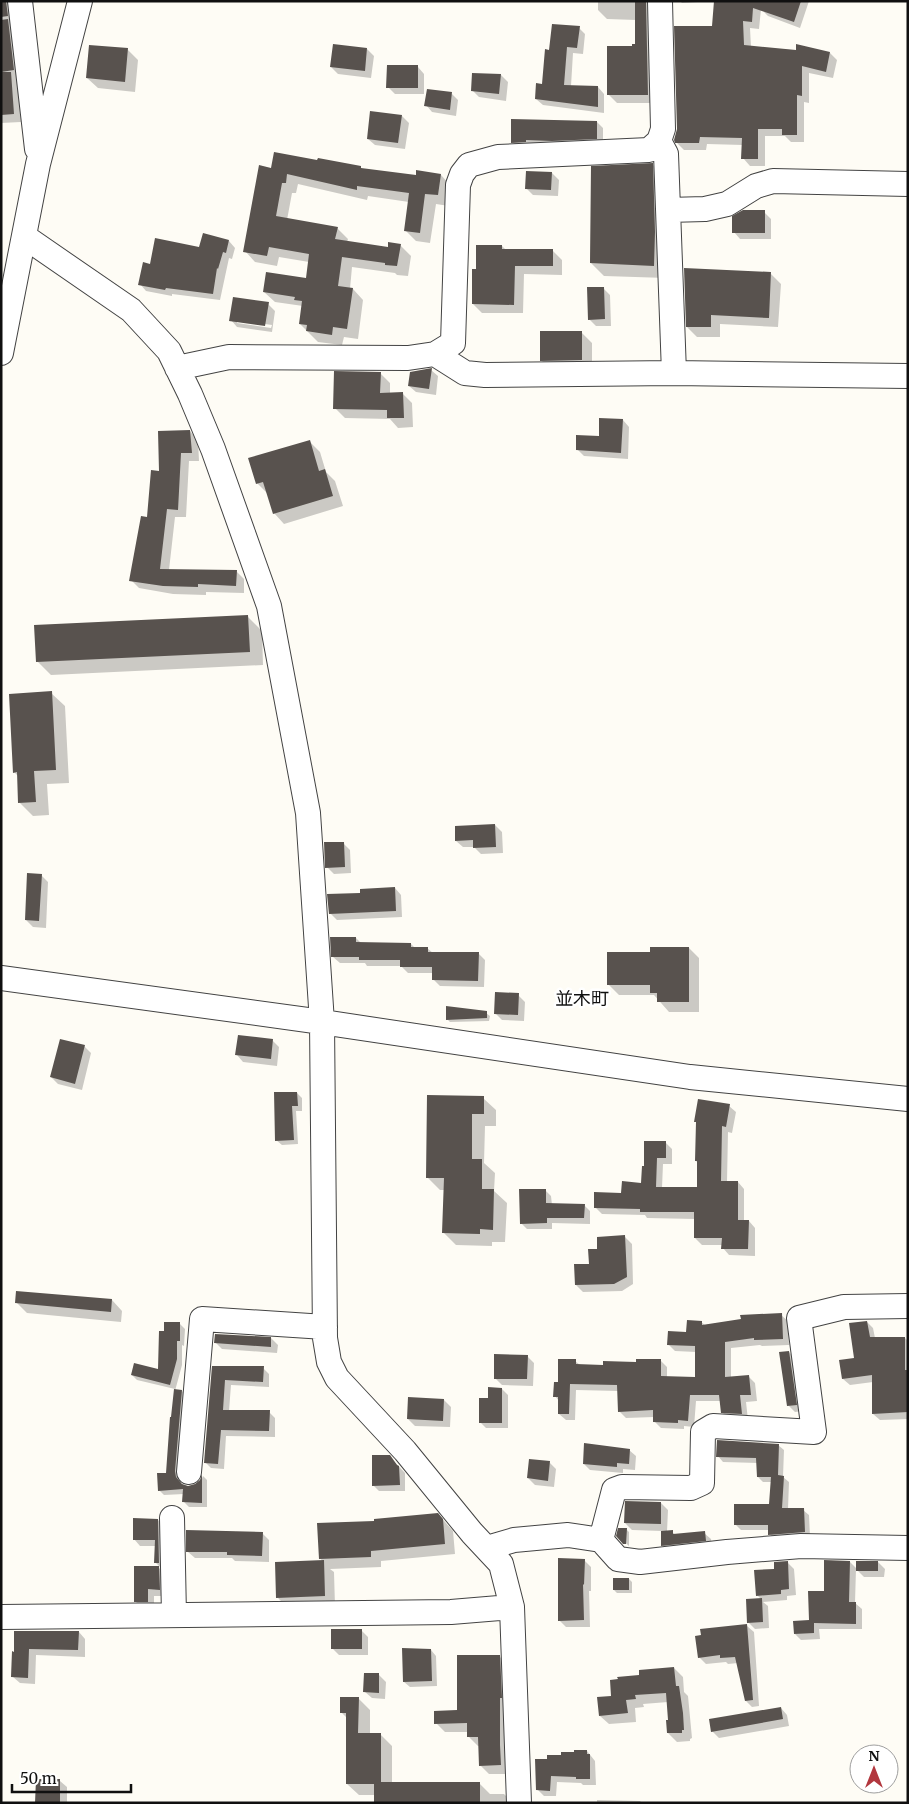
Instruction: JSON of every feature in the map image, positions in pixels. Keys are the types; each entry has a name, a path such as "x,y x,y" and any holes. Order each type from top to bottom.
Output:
{"street":[{"path":"20,1 38,164"},
{"path":"1,353 4,328 25,237 38,164 80,1"},
{"path":"177,368 229,357 408,358 435,354 453,343 458,185 462,174 469,165 498,157 649,150 659,141 663,129 660,1"},
{"path":"659,141 666,154 674,373"},
{"path":"668,210 705,209 727,204 756,186 773,181 908,184"},
{"path":"25,237 131,310 169,351 213,448 269,606 308,813 322,1022 325,1338 329,1362 337,1378 405,1451 501,1564 512,1608 519,1803"},
{"path":"435,354 465,373 485,375 674,373 908,376"},
{"path":"1,978 322,1022 690,1077 908,1100"},
{"path":"601,1540 614,1490 622,1487 691,1488 702,1483 703,1432 713,1426 814,1432 799,1318 844,1307 908,1306"},
{"path":"189,1472 202,1319 325,1328"},
{"path":"172,1518 174,1615"},
{"path":"487,1548 514,1540 568,1535 601,1540 618,1559 640,1562 801,1546 908,1548"},
{"path":"1,1617 451,1612 512,1608"}],"building":[{"path":"1,1 6,1 8,16 1,17"},
{"path":"635,1 646,1 648,95 607,95 607,46 632,46 632,44 635,44"},
{"path":"714,1 801,1 794,22 753,8 752,22 743,21 744,45 796,50 796,44 830,52 826,72 802,66 802,96 797,95 797,135 782,135 782,129 758,129 758,159 741,159 742,138 700,137 699,143 675,143 674,140 677,129 674,26 712,26"},
{"path":"8,19 14,70 1,72 1,20"},
{"path":"552,24 580,26 577,48 567,47 564,85 598,86 598,107 535,99 536,83 542,84 545,49 549,50"},
{"path":"333,44 367,48 365,71 330,67"},
{"path":"89,45 128,48 125,82 86,78"},
{"path":"387,65 418,65 418,88 386,88"},
{"path":"1,72 11,72 14,114 1,115"},
{"path":"472,73 501,74 499,94 471,91"},
{"path":"427,89 452,92 450,110 424,106"},
{"path":"370,111 402,115 398,143 367,139"},
{"path":"511,119 597,121 597,139 526,140 526,142 511,143"},
{"path":"274,152 317,160 318,158 361,166 361,168 416,175 416,170 441,174 438,195 425,194 420,233 404,231 409,193 357,186 357,190 287,174 286,183 282,183 276,216 338,227 335,239 388,247 388,242 401,244 397,266 342,257 338,286 353,288 347,329 333,327 332,335 306,331 307,325 299,324 302,301 294,300 295,297 263,292 266,272 306,278 309,254 269,247 267,256 243,252 259,165 271,168"},
{"path":"653,163 654,266 590,263 591,166"},
{"path":"526,171 552,172 551,190 525,189"},
{"path":"743,210 765,210 765,233 732,233 732,216"},
{"path":"203,233 229,240 226,253 223,252 217,268 213,294 166,288 165,290 138,285 143,262 150,264 155,238 199,247"},
{"path":"476,245 502,245 502,249 553,249 553,266 515,266 514,305 472,304 472,269 476,269"},
{"path":"684,268 771,272 769,318 711,315 711,327 686,327"},
{"path":"587,287 604,287 605,319 588,320"},
{"path":"233,297 269,302 265,326 229,321"},
{"path":"540,331 582,331 582,360 540,361"},
{"path":"432,368 429,389 408,386 410,372"},
{"path":"334,371 381,372 380,393 403,392 404,418 387,418 387,410 333,409"},
{"path":"599,418 623,419 621,453 576,450 576,435 599,436"},
{"path":"190,430 192,453 181,453 178,510 167,509 160,569 237,570 236,586 198,584 198,587 163,586 129,581 141,516 147,517 151,470 159,471 158,431"},
{"path":"310,440 319,471 325,469 333,496 273,514 263,482 256,484 248,458"},
{"path":"248,615 250,652 36,662 34,625"},
{"path":"52,691 56,770 34,771 36,802 18,803 17,772 13,773 9,694"},
{"path":"495,824 496,847 473,848 473,840 455,841 455,826"},
{"path":"324,842 344,842 345,867 325,868"},
{"path":"27,873 42,874 39,921 25,920"},
{"path":"395,887 396,911 329,914 327,894 360,893 360,889"},
{"path":"330,937 356,937 356,942 411,943 411,947 428,947 428,952 479,952 478,981 432,980 432,967 400,967 400,960 359,960 359,957 331,957"},
{"path":"650,947 689,947 689,1002 657,1002 657,993 650,993 650,985 607,985 607,952 650,952"},
{"path":"495,992 519,993 518,1015 494,1014"},
{"path":"446,1006 487,1011 487,1018 446,1020"},
{"path":"238,1035 273,1039 271,1059 235,1055"},
{"path":"60,1039 85,1045 75,1084 50,1077"},
{"path":"274,1092 297,1092 298,1106 292,1106 294,1140 275,1141"},
{"path":"427,1095 484,1096 484,1114 472,1114 472,1159 482,1159 482,1189 494,1189 493,1230 480,1229 480,1234 442,1233 444,1178 426,1178"},
{"path":"698,1099 730,1104 726,1127 722,1126 721,1181 738,1181 738,1220 749,1220 748,1249 721,1249 722,1238 694,1238 694,1212 640,1212 640,1209 594,1208 594,1192 621,1193 622,1181 641,1183 642,1166 644,1166 644,1141 666,1141 666,1158 657,1158 656,1187 697,1187 697,1161 695,1161 696,1122 694,1122"},
{"path":"519,1189 546,1189 546,1203 585,1204 584,1218 547,1218 547,1223 520,1224"},
{"path":"625,1235 627,1277 614,1284 575,1285 574,1264 589,1264 588,1249 597,1249 597,1237"},
{"path":"16,1291 112,1299 111,1312 15,1303"},
{"path":"782,1313 783,1339 754,1340 754,1338 725,1342 725,1377 749,1375 751,1395 740,1395 742,1414 721,1413 719,1395 690,1395 688,1421 678,1420 678,1423 653,1422 653,1410 618,1412 617,1385 570,1384 569,1414 558,1414 558,1397 553,1397 554,1382 558,1382 558,1359 576,1359 576,1364 603,1365 603,1361 636,1362 636,1359 661,1359 661,1376 695,1377 695,1346 667,1345 668,1331 686,1332 687,1320 702,1321 702,1325 741,1319 740,1315"},
{"path":"867,1321 870,1337 905,1337 905,1370 908,1370 908,1412 872,1414 872,1375 842,1379 839,1360 854,1358 849,1323"},
{"path":"164,1322 180,1322 180,1341 177,1341 177,1359 170,1385 131,1375 134,1363 158,1369 159,1331 164,1331"},
{"path":"215,1334 271,1337 271,1347 214,1343"},
{"path":"789,1351 797,1405 787,1406 779,1352"},
{"path":"494,1354 528,1355 527,1379 494,1379"},
{"path":"212,1366 264,1366 263,1382 225,1380 223,1410 270,1410 269,1431 221,1430 218,1464 204,1463"},
{"path":"488,1387 502,1388 502,1423 479,1423 479,1398 488,1398"},
{"path":"174,1389 182,1390 176,1477 182,1484 188,1486 200,1480 202,1474 202,1503 182,1502 183,1489 158,1491 157,1473 166,1473"},
{"path":"408,1397 444,1399 443,1421 407,1419"},
{"path":"717,1440 779,1444 778,1475 784,1476 782,1508 804,1508 805,1532 768,1535 768,1525 734,1525 734,1504 769,1504 771,1477 757,1477 756,1458 716,1457"},
{"path":"584,1443 630,1449 629,1464 617,1463 617,1467 583,1464"},
{"path":"372,1455 390,1455 399,1466 400,1485 372,1486"},
{"path":"529,1459 550,1461 548,1481 527,1478"},
{"path":"625,1501 661,1502 661,1524 624,1523"},
{"path":"438,1513 443,1519 445,1544 371,1551 371,1557 319,1559 317,1523 374,1521 374,1519"},
{"path":"133,1518 158,1519 159,1563 154,1563 155,1540 133,1540"},
{"path":"618,1528 627,1528 626,1544 623,1544 616,1536"},
{"path":"186,1530 263,1532 262,1556 227,1555 227,1552 186,1552"},
{"path":"673,1530 673,1534 705,1531 706,1541 661,1546 661,1531"},
{"path":"558,1558 585,1559 583,1584 584,1620 558,1621"},
{"path":"324,1560 325,1596 276,1598 275,1562"},
{"path":"824,1560 850,1561 849,1602 856,1602 856,1624 814,1623 814,1633 794,1634 793,1621 809,1620 808,1591 824,1591"},
{"path":"788,1561 789,1589 781,1590 781,1594 756,1596 754,1570 774,1569 774,1562"},
{"path":"856,1561 878,1561 878,1571 856,1571"},
{"path":"134,1566 159,1566 160,1590 148,1589 148,1602 134,1602"},
{"path":"613,1578 629,1578 629,1590 613,1590"},
{"path":"762,1598 763,1622 747,1623 746,1599"},
{"path":"747,1624 753,1700 745,1701 735,1657 720,1658 720,1655 698,1658 695,1636 701,1635 700,1629"},
{"path":"331,1629 362,1629 362,1649 331,1649"},
{"path":"14,1631 79,1631 78,1650 29,1649 28,1678 11,1677"},
{"path":"402,1648 431,1649 432,1681 403,1682"},
{"path":"457,1655 500,1655 502,1698 500,1698 501,1765 479,1766 478,1737 467,1737 467,1723 434,1724 434,1711 457,1710"},
{"path":"674,1667 676,1686 679,1686 683,1713 684,1730 682,1730 682,1733 667,1733 666,1693 635,1695 636,1699 626,1700 628,1713 599,1716 597,1697 611,1696 610,1680 618,1679 617,1677 639,1675 639,1670"},
{"path":"364,1673 379,1673 379,1693 363,1692"},
{"path":"340,1697 359,1697 358,1733 381,1733 381,1782 480,1782 480,1803 374,1803 374,1784 346,1784 346,1713 340,1713"},
{"path":"781,1707 783,1719 711,1732 709,1719"},
{"path":"574,1750 587,1750 587,1754 590,1754 590,1779 551,1776 550,1791 536,1790 535,1759 547,1759 547,1755 561,1755 561,1752 574,1752"},
{"path":"36,1779 60,1779 60,1803 35,1803"}],"district":[{"name":"並木町","path":"582,999"}]}
